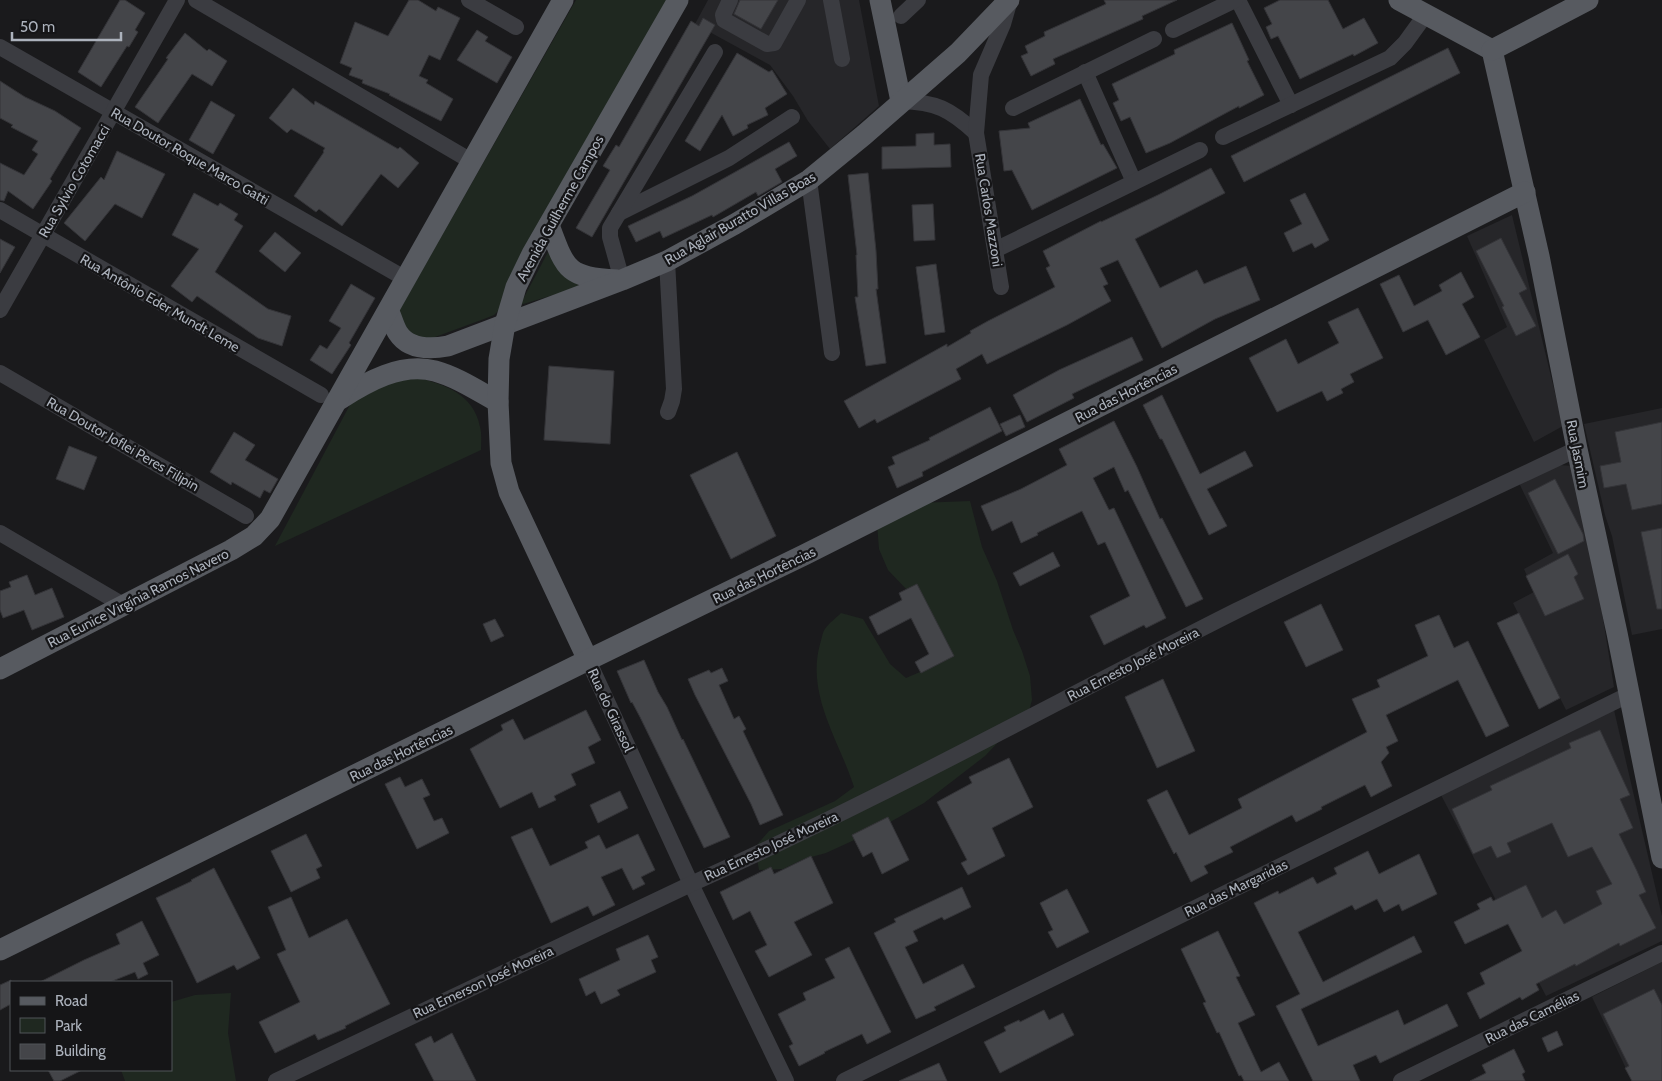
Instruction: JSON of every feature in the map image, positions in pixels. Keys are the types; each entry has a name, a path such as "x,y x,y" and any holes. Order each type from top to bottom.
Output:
{"main road":[{"path":"329,398 388,312 471,161 564,0"},
{"name":"Avenida Guilherme Campos","path":"506,324 516,287 532,254 678,0"},
{"path":"880,0 901,101"},
{"name":"Rua Aglair Buratto Villas Boas","path":"506,324 668,261 809,180 958,53 1009,0"},
{"path":"1399,0 1492,50 1588,0"},
{"name":"Rua Jasmim","path":"1492,50 1525,192 1576,449 1662,858"},
{"name":"Rua das Hortências","path":"0,950 804,555 1525,192"},
{"path":"549,225 566,265 576,274 591,278 622,280"},
{"path":"388,312 399,334 409,343 433,349 448,346 506,324"},
{"name":"Rua do Girassol","path":"506,324 499,359 498,402 501,463 509,492 588,660"},
{"path":"329,398 386,375 406,369 421,368 458,379 498,402"},
{"name":"Rua Eunice Virgínia Ramos Navero","path":"0,669 231,550 254,536 270,519 329,398"}],"street":[{"name":"Rua Sylvio Cotomacci","path":"0,310 177,0"},
{"path":"196,0 471,161"},
{"path":"469,0 516,27"},
{"path":"730,0 723,15 724,20 771,45 774,43 798,0"},
{"path":"831,0 842,59"},
{"path":"901,16 918,0"},
{"name":"Rua Carlos Mazzoni","path":"1001,287 976,133 981,76 1003,24 1009,0"},
{"path":"1173,30 1237,0 1291,105"},
{"path":"1223,137 1390,58 1406,43 1426,14"},
{"path":"1012,108 1154,39"},
{"name":"Rua Doutor Roque Marco Gatti","path":"0,47 406,280"},
{"path":"622,280 610,237 610,228 715,52"},
{"path":"1085,72 1134,182"},
{"path":"901,101 922,102 940,107 958,116 976,133"},
{"path":"619,213 729,158 792,117"},
{"path":"995,250 1200,150"},
{"path":"809,180 832,353"},
{"name":"Rua Antônio Eder Mundt Leme","path":"0,210 329,398"},
{"path":"668,261 674,389 668,412"},
{"name":"Rua Doutor Joflei Peres Filipin","path":"0,373 246,516"},
{"name":"Rua Ernesto José Moreira","path":"691,884 834,817 1238,610 1576,449"},
{"path":"0,533 123,605"},
{"name":"Rua do Girassol","path":"588,660 691,884 786,1081"},
{"name":"Rua das Margaridas","path":"844,1081 1628,695"},
{"name":"Rua Emerson José Moreira","path":"276,1081 691,884"},
{"name":"Rua das Camélias","path":"1401,1081 1662,953"}],"shaded area":[{"path":"708,0 859,0 879,106 830,149 808,121 793,96 770,65 695,24"},
{"path":"1512,215 1563,426 1534,442 1484,340 1507,327 1467,236"},
{"path":"1662,408 1662,629 1632,635 1612,536 1605,515 1584,424"},
{"path":"1559,465 1572,466 1591,544 1614,687 1566,710 1513,603 1534,592 1524,569 1553,553 1519,483"},
{"path":"1614,710 1662,916 1662,941 1546,996 1441,795"},
{"path":"1662,962 1662,1081 1632,1081 1592,997"}],"green space":[{"path":"576,0 672,0 499,310 494,315 427,340 406,335 398,323 400,309"},
{"path":"548,252 580,287 520,305"},
{"path":"415,377 447,387 456,392 471,406 477,416 480,427 481,450 275,546 353,399 374,386"},
{"path":"970,501 982,547 997,581 1030,676 1032,700 1026,722 1006,734 985,756 924,803 876,830 826,853 804,859 783,869 759,870 755,847 769,831 835,801 854,787 826,717 817,681 820,644 823,632 827,627 841,613 863,619 890,664 906,678 927,669 939,648 907,590 888,570 879,549 877,524 918,503"},
{"path":"231,993 228,1033 236,1081 125,1081 121,1071 172,1071 172,1002 195,995"}],"building":[{"path":"120,0 125,0 145,13 135,30 138,32 101,87 78,72"},
{"path":"409,0 418,0 436,11 438,7 460,18 440,60 429,55 419,76 428,80 426,83 453,99 441,121 390,94 362,83 363,80 349,75 352,68 340,63 355,22 388,36"},
{"path":"740,0 778,0 761,29 734,14"},
{"path":"1104,0 1177,0 1142,16 1143,19 1053,59 1055,64 1031,76 1021,56 1028,53 1025,46 1045,36 1044,32 1106,4"},
{"path":"1280,0 1328,0 1343,29 1364,18 1378,43 1354,56 1353,54 1300,79 1278,36 1271,39 1266,27 1272,24 1264,8"},
{"path":"703,18 715,25 592,237 576,228 610,170 603,166 616,145 619,147 691,21 699,26"},
{"path":"1232,23 1249,60 1247,61 1264,95 1239,108 1239,106 1170,143 1146,153 1130,117 1121,121 1113,103 1119,100 1112,84 1175,54 1174,50"},
{"path":"477,30 488,37 485,41 512,57 497,83 457,60"},
{"path":"185,33 207,51 209,49 227,61 212,86 192,74 158,123 135,107 168,59 166,58"},
{"path":"1448,48 1460,73 1244,182 1231,156"},
{"path":"737,53 769,72 772,70 787,94 765,108 768,115 747,125 748,128 733,136 722,115 700,151 685,141"},
{"path":"0,81 25,97 55,111 81,128 50,179 52,181 33,209 8,191 4,201 0,200 0,163 24,175 38,154 32,150 38,141 11,127 13,125 0,118"},
{"path":"293,88 314,105 315,101 398,149 400,147 419,163 398,188 381,174 342,226 319,209 316,212 294,196 325,148 291,129 287,133 269,118"},
{"path":"1080,99 1101,145 1103,144 1117,168 1032,210 1012,170 1004,171 999,131 1030,128 1028,123"},
{"path":"211,101 235,115 213,154 189,140"},
{"path":"934,133 934,145 950,144 951,167 882,169 882,147 916,146 916,134"},
{"path":"789,142 797,156 775,169 782,182 758,196 756,192 713,217 712,215 663,238 660,231 636,242 628,226 692,196"},
{"path":"117,151 165,174 142,218 115,204 85,241 64,223 101,177 104,180"},
{"path":"1211,168 1225,193 1135,239 1160,288 1197,270 1204,284 1246,266 1260,300 1215,319 1162,348 1118,260 1100,268 1108,284 1103,286 1111,301 987,364 982,354 956,369 961,379 877,423 875,419 859,428 844,401 947,344 947,347 988,321 1055,287 1046,268 1050,266 1043,251"},
{"path":"868,173 876,251 878,289 876,289 886,363 866,366 855,297 858,297 857,255 848,175"},
{"path":"194,193 218,206 220,203 238,214 234,220 243,226 215,272 268,309 291,316 282,346 258,338 197,296 192,302 171,286 199,249 172,235"},
{"path":"1305,193 1329,240 1315,248 1312,243 1293,252 1284,233 1302,224 1290,200"},
{"path":"933,204 935,240 914,241 912,205"},
{"path":"275,232 301,253 285,272 259,251"},
{"path":"1501,238 1527,289 1519,293 1536,326 1516,336 1502,307 1504,306 1476,251"},
{"path":"0,239 15,247 0,273"},
{"path":"936,264 945,332 925,335 916,267"},
{"path":"1461,272 1474,297 1462,304 1480,337 1446,355 1428,320 1403,332 1380,284 1399,275 1414,306 1442,291 1439,285"},
{"path":"351,284 375,298 349,343 351,345 332,374 310,360 320,345 327,349 341,328 329,321"},
{"path":"1358,308 1383,358 1350,374 1354,382 1341,389 1343,393 1327,401 1322,391 1277,412 1249,358 1286,339 1298,364 1339,343 1328,322"},
{"path":"1132,337 1143,360 1072,394 1074,398 1027,422 1013,395 1059,370"},
{"path":"549,366 614,371 610,444 544,440"},
{"path":"1162,395 1200,474 1245,451 1253,466 1207,489 1227,526 1209,535 1162,439 1160,439 1143,405"},
{"path":"990,407 1002,431 922,472 923,476 897,488 888,467 895,464 892,457 930,440 929,438"},
{"path":"1020,415 1025,427 1006,436 1000,424"},
{"path":"1114,421 1160,519 1162,518 1203,599 1186,607 1128,490 1125,492 1114,467 1093,478 1109,510 1114,508 1166,618 1146,628 1144,625 1104,645 1090,616 1130,596 1105,542 1098,545 1082,511 1021,543 1012,521 992,531 981,506 1021,489 1067,465 1059,449"},
{"path":"1662,422 1662,504 1632,510 1626,484 1604,488 1600,466 1621,462 1615,432"},
{"path":"234,432 255,445 245,460 278,479 270,493 264,490 260,498 232,482 231,485 210,472"},
{"path":"69,446 97,457 84,490 56,479"},
{"path":"737,452 776,536 731,559 690,475"},
{"path":"1555,479 1583,534 1584,541 1558,554 1528,493"},
{"path":"1662,528 1662,609 1657,609 1641,532"},
{"path":"1053,552 1060,566 1020,586 1013,573"},
{"path":"1568,554 1578,574 1574,577 1584,599 1545,616 1526,576"},
{"path":"27,575 35,595 52,588 64,617 32,630 24,610 3,618 0,610 0,591 11,587 9,582"},
{"path":"917,584 954,656 921,673 915,662 929,654 911,618 878,635 869,617 902,600 899,593"},
{"path":"1321,604 1343,650 1306,667 1284,622"},
{"path":"1519,613 1560,698 1539,709 1497,623"},
{"path":"1439,615 1454,648 1468,641 1509,726 1486,737 1458,680 1386,715 1398,741 1386,747 1389,753 1381,762 1392,786 1371,797 1365,785 1296,822 1292,815 1230,847 1233,852 1204,866 1208,873 1191,882 1176,852 1174,854 1147,800 1167,790 1189,835 1242,808 1238,799 1367,732 1352,699 1380,687 1377,680 1428,656 1415,625"},
{"path":"495,619 504,636 491,642 483,624"},
{"path":"644,660 730,837 704,848 640,717 631,703 617,671"},
{"path":"722,668 728,681 719,685 734,719 739,716 746,729 743,731 783,815 760,825 688,679 709,670 711,673"},
{"path":"1163,679 1195,751 1157,768 1125,697"},
{"path":"586,710 601,740 588,747 595,763 571,774 576,785 554,796 556,800 539,808 532,792 500,808 470,749 503,730 501,725 513,719 524,740"},
{"path":"1600,730 1630,795 1620,799 1633,828 1619,834 1646,892 1639,895 1656,928 1620,946 1619,943 1576,966 1575,964 1536,984 1539,990 1522,1000 1520,997 1480,1019 1467,993 1485,984 1480,973 1522,951 1508,924 1465,944 1454,922 1480,909 1477,904 1491,897 1493,901 1526,885 1542,918 1556,910 1564,924 1602,904 1596,891 1612,884 1592,847 1568,857 1552,823 1507,843 1511,852 1497,858 1491,846 1473,854 1452,809 1492,790 1490,786 1571,748 1569,743"},
{"path":"1009,758 1033,807 992,828 1005,856 968,875 961,863 967,860 937,802 972,783 969,777"},
{"path":"400,777 405,787 422,779 430,795 423,798 434,821 442,818 449,833 417,849 385,784"},
{"path":"620,791 628,808 598,823 590,805"},
{"path":"888,817 909,860 882,874 872,852 863,857 852,835"},
{"path":"532,828 550,866 588,848 585,842 599,835 606,849 638,834 655,870 641,877 645,884 633,890 622,868 601,877 615,905 593,916 588,906 551,923 511,837"},
{"path":"306,834 322,866 316,869 320,878 291,892 271,851"},
{"path":"1368,851 1379,874 1419,854 1437,894 1402,911 1399,904 1384,912 1377,899 1355,910 1352,905 1298,932 1323,982 1414,936 1422,952 1301,1009 1318,1046 1398,1010 1404,1025 1447,1004 1458,1026 1380,1063 1376,1055 1353,1065 1360,1081 1313,1081 1276,1006 1300,994 1254,903 1278,891 1279,894 1313,877 1317,884 1337,874 1334,868"},
{"path":"811,856 833,903 794,922 812,955 769,977 755,951 767,945 750,911 733,920 720,892 771,867 774,874"},
{"path":"214,868 260,958 237,970 234,965 197,983 156,898"},
{"path":"962,887 971,907 944,920 942,917 913,931 918,941 905,947 923,984 963,964 975,987 934,1007 936,1010 916,1019 874,933 896,922 894,919"},
{"path":"1067,889 1089,932 1057,948 1048,932 1053,930 1040,903"},
{"path":"291,897 309,938 347,919 390,1004 345,1026 346,1028 318,1040 315,1034 275,1053 259,1022 300,1002 277,954 286,950 268,907"},
{"path":"142,921 159,955 143,963 148,974 138,979 135,972 112,981 42,981 120,944 116,934"},
{"path":"1218,931 1240,976 1236,977 1255,1015 1238,1023 1261,1072 1279,1062 1289,1081 1244,1081 1241,1075 1239,1076 1219,1032 1217,1033 1203,1003 1206,1002 1181,949"},
{"path":"648,935 658,957 651,960 656,972 617,990 620,995 601,1004 595,991 586,996 579,979 620,960 616,949"},
{"path":"849,947 891,1032 867,1044 862,1034 799,1066 789,1046 793,1044 778,1014 806,1000 803,993 835,978 825,959"},
{"path":"11,980 10,1005 0,1010 0,985"},
{"path":"1654,989 1662,1005 1662,1081 1632,1081 1625,1068 1629,1066 1603,1014"},
{"path":"1044,1010 1049,1020 1063,1013 1074,1035 1000,1073 984,1042 1006,1031 1004,1027 1019,1020 1020,1022"},
{"path":"1557,1031 1563,1045 1548,1052 1542,1038"},
{"path":"452,1033 476,1081 434,1081 415,1044 431,1036 434,1043"},
{"path":"1514,1049 1525,1072 1522,1074 1525,1081 1470,1081 1486,1073 1482,1065"},
{"path":"939,1063 947,1081 899,1081"},
{"path":"49,1071 80,1071 60,1081 54,1081"}]}
